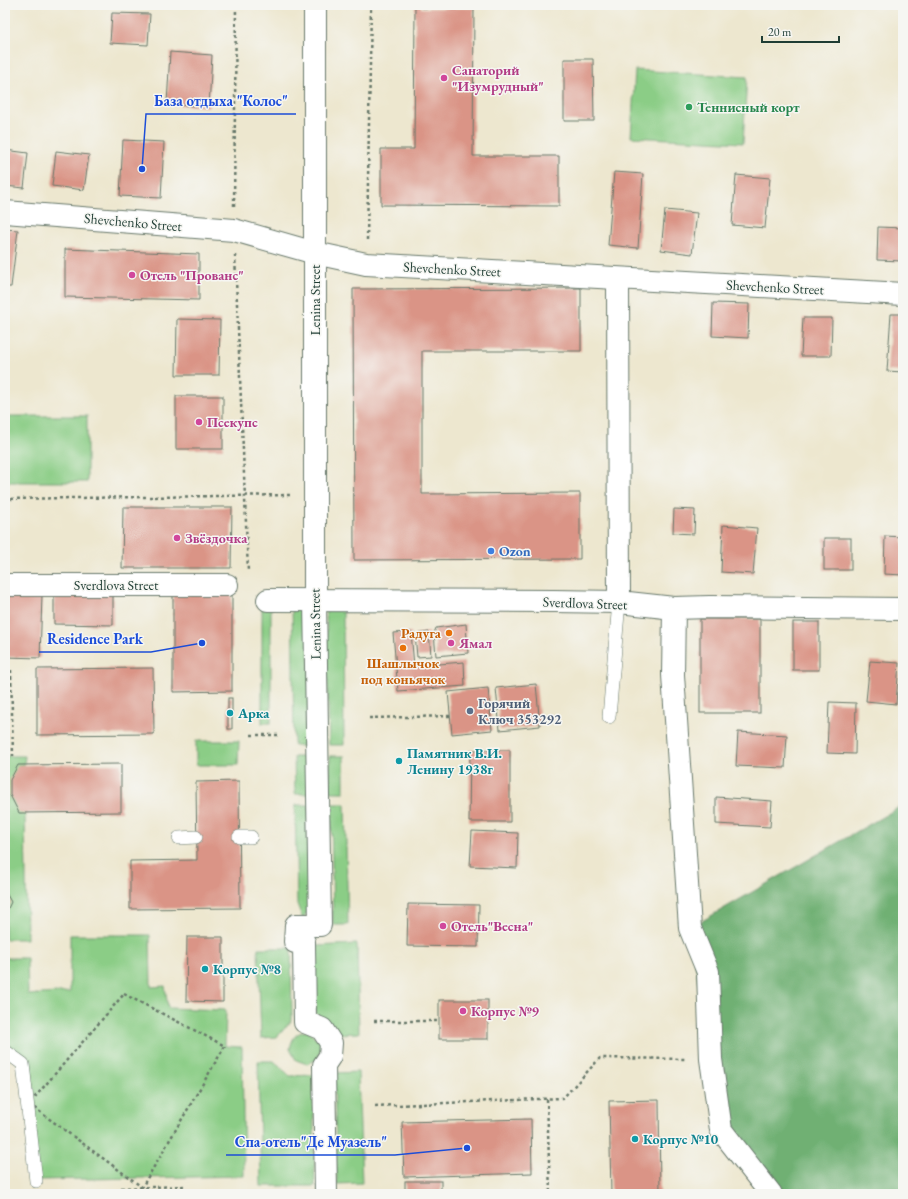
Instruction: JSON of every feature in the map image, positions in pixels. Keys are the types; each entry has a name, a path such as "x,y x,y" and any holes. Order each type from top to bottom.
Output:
{"street":[{"name":"Lenina Street","path":"315,5 314,495 320,925 296,925 295,942 304,942 305,1022 322,1029 331,1043 330,1056 324,1065 326,1194"},
{"name":"Shevchenko Street","path":"5,212 234,230 315,253 366,264 903,294"},
{"path":"618,279 619,602"},
{"name":"Sverdlova Street","path":"5,585 227,585"},
{"name":"Sverdlova Street","path":"268,600 619,602 674,608 903,609"},
{"path":"674,608 673,675 690,928 708,972 711,1059 721,1130 771,1194"}],"lane":[{"path":"609,716 619,602"},
{"path":"179,838 196,837"},
{"path":"5,1051 23,1064 29,1104 36,1181"}],"path":[{"path":"236,5 234,230 244,495 249,578"},
{"path":"366,264 371,5"},
{"path":"5,499 314,495"},
{"path":"5,670 11,670 13,756"},
{"path":"369,718 451,716"},
{"path":"250,735 280,734"},
{"path":"124,994 225,1046 142,1187 29,1104 124,994"},
{"path":"374,1021 439,1021"},
{"path":"375,1106 563,1098 600,1058 711,1059"},
{"path":"547,1098 550,1194"},
{"path":"120,1188 185,1186 185,1194"}],"green space":[{"name":"Теннисный корт","path":"635,70 747,77 743,143 631,137"},
{"path":"5,416 87,416 87,482 5,482"},
{"path":"292,602 308,602 310,746 294,746"},
{"path":"326,606 343,606 344,745 329,745"},
{"path":"262,607 271,607 271,723 262,723"},
{"path":"196,741 239,741 238,765 196,765"},
{"path":"5,756 25,756 24,765 18,765 25,813 27,939 5,939"},
{"path":"330,756 344,756 344,792 330,792"},
{"path":"294,757 309,757 309,794 295,794"},
{"path":"331,804 345,804 348,925 333,925"},
{"path":"295,805 309,805 311,904 303,920 297,904"},
{"path":"903,805 903,1194 771,1194 721,1130 690,928"},
{"path":"70,935 150,935 151,987 165,986 168,1008 226,1010 225,1046 242,1047 244,1176 36,1180 23,1064 5,1051 5,958 27,958 28,995 70,992"},
{"path":"357,944 359,1033 334,1034 316,1017 315,946"},
{"path":"258,948 291,948 292,1020 277,1037 261,1038"},
{"path":"307,1031 322,1042 318,1059 307,1064 296,1060 290,1049 295,1036"},
{"path":"258,1061 274,1061 290,1076 313,1075 315,1186 261,1186"},
{"path":"358,1072 362,1183 337,1184 334,1073"}],"building":[{"name":"Санаторий \"Изумрудный\"","path":"415,5 421,5 421,8 474,8 473,156 559,156 559,206 381,205 381,149 414,149"},
{"path":"112,13 150,14 148,45 110,43"},
{"path":"170,52 212,55 209,107 167,104"},
{"path":"564,59 593,59 594,121 564,121"},
{"path":"123,140 164,142 161,198 120,196"},
{"path":"5,150 28,153 24,188 5,186"},
{"path":"56,151 89,155 84,190 52,186"},
{"path":"614,172 643,174 638,248 608,245"},
{"path":"736,175 770,178 765,228 732,225"},
{"path":"665,210 697,213 692,254 661,250"},
{"path":"878,227 903,228 903,261 877,260"},
{"path":"5,229 18,230 11,287 5,287"},
{"name":"Отель \"Прованс\"","path":"65,249 199,254 199,300 65,297"},
{"path":"581,288 581,351 422,351 422,494 580,493 580,559 354,560 353,289"},
{"path":"713,303 749,304 748,338 712,336"},
{"path":"891,314 903,314 903,372 887,371"},
{"path":"803,318 832,318 831,356 801,356"},
{"path":"177,319 220,320 219,375 176,375"},
{"name":"Псекупс","path":"176,396 223,396 223,449 176,449"},
{"name":"Звёздочка","path":"123,507 232,507 231,568 122,568"},
{"path":"674,509 695,510 694,534 673,533"},
{"path":"723,525 757,528 753,574 721,572"},
{"path":"885,536 903,537 903,575 884,574"},
{"path":"824,538 851,538 851,570 824,570"},
{"path":"54,592 113,593 113,625 54,624"},
{"path":"5,594 42,595 40,658 5,657"},
{"path":"232,594 232,691 173,692 173,595"},
{"path":"700,619 760,619 760,713 700,713"},
{"path":"793,622 819,622 819,670 793,670"},
{"name":"Ямал","path":"466,624 468,653 436,656 434,633 436,628"},
{"name":"Шашлычок под коньячок","path":"411,632 414,666 464,662 465,686 398,691 393,633"},
{"path":"429,632 431,656 417,657 415,634"},
{"path":"870,661 899,663 896,704 866,701"},
{"path":"153,668 154,734 37,735 37,669"},
{"path":"536,684 540,726 500,730 496,688"},
{"name":"Горячий Ключ 353292","path":"488,688 492,730 452,734 448,692"},
{"name":"Арка","path":"228,698 232,698 232,729 228,729"},
{"path":"829,702 856,703 855,754 827,753"},
{"path":"6,709 7,745 5,745"},
{"path":"738,732 787,735 785,768 736,766"},
{"path":"470,750 510,750 510,822 469,822"},
{"path":"121,764 121,812 19,813 10,795 10,780 18,765"},
{"path":"239,781 240,908 130,909 130,861 197,860 196,782"},
{"path":"716,797 772,801 770,827 716,824"},
{"path":"472,831 518,833 517,868 470,866"},
{"path":"5,891 11,902 5,915"},
{"name":"Отель\"Весна\"","path":"408,904 479,905 478,947 407,946"},
{"name":"Корпус №8","path":"187,937 223,937 223,1002 186,1001"},
{"name":"Корпус №9","path":"439,1000 488,1000 488,1039 439,1039"},
{"name":"Корпус №10","path":"659,1100 660,1194 611,1194 609,1101"},
{"path":"531,1119 532,1173 404,1177 402,1122"},
{"path":"405,1181 441,1181 441,1194 405,1194"}],"place":[{"name":"Санаторий \"Изумрудный\"","path":"444,78"},
{"name":"Теннисный корт","path":"689,107"},
{"name":"База отдыха \"Колос\"","path":"142,169"},
{"name":"Отель \"Прованс\"","path":"132,275"},
{"name":"Псекупс","path":"199,422"},
{"name":"Звёздочка","path":"177,538"},
{"name":"Ozon","path":"491,551"},
{"name":"Радуга","path":"449,633"},
{"name":"Residence Park","path":"202,643"},
{"name":"Ямал","path":"451,643"},
{"name":"Шашлычок под коньячок","path":"403,648"},
{"name":"Горячий Ключ 353292","path":"470,711"},
{"name":"Арка","path":"230,713"},
{"name":"Памятник В.И. Ленину 1938г","path":"399,761"},
{"name":"Отель\"Весна\"","path":"443,926"},
{"name":"Корпус №8","path":"205,969"},
{"name":"Корпус №9","path":"463,1011"},
{"name":"Корпус №10","path":"635,1139"},
{"name":"Спа-отель\"Де Муазель\"","path":"467,1148"}]}
